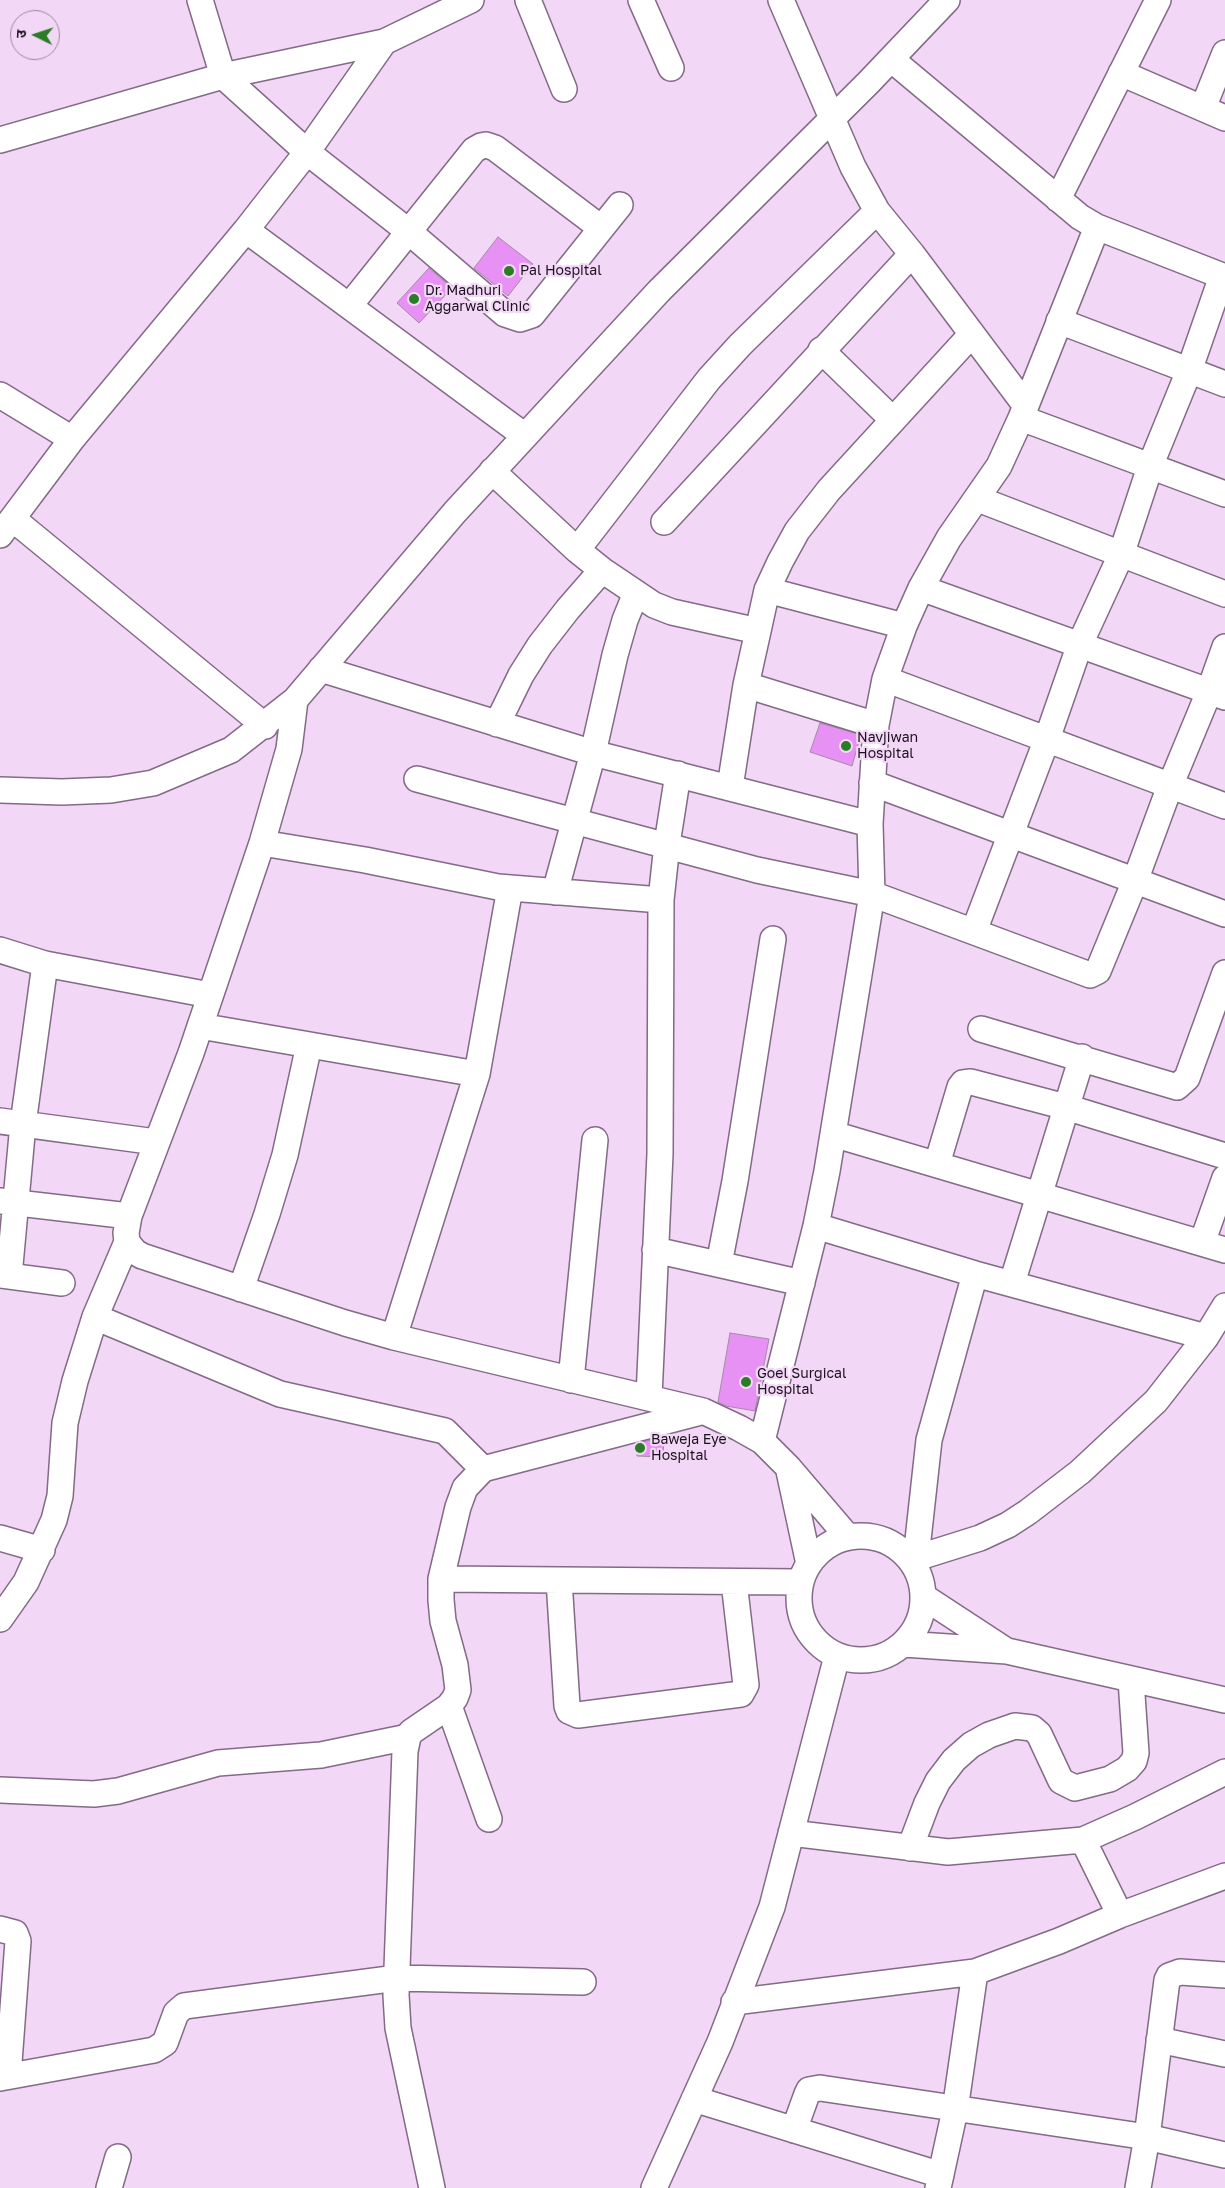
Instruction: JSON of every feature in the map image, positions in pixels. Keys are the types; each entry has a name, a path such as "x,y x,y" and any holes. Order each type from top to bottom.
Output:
{"street":[{"path":"200,0 223,76 307,152 408,231 505,314 520,319 532,315 620,205"},
{"path":"0,140 223,76 384,42 443,6 471,0"},
{"path":"528,0 564,89"},
{"path":"642,0 671,68"},
{"path":"781,0 854,167 877,211 972,334 1024,412 1225,494"},
{"path":"0,790 62,792 111,790 153,783 231,750 265,726 295,700 455,512 659,291 833,119 947,0"},
{"path":"1058,199 1158,0"},
{"path":"265,726 6,527 72,439 246,230 307,152 384,42"},
{"path":"1121,73 1214,113 1225,53"},
{"path":"891,59 1080,217 1097,227 1224,277 1189,371 1151,464 1121,555 1080,644 1048,739 974,931"},
{"path":"350,305 474,150 486,145 495,148 601,228"},
{"path":"577,550 709,379 746,338 877,211"},
{"path":"762,1442 816,1226 872,894 870,824 872,783 876,725 885,679 904,626 921,588 949,538 978,499 999,466 1024,412 1097,227"},
{"path":"246,230 525,436"},
{"path":"664,522 821,350 912,254"},
{"path":"1059,321 1225,384"},
{"path":"730,787 746,685 767,590 797,530 829,490 972,334"},
{"path":"821,350 893,420"},
{"path":"0,394 72,439"},
{"path":"492,471 577,550 602,570 654,605 672,612 758,631"},
{"path":"978,499 1225,594"},
{"path":"497,724 521,675 540,645 602,570"},
{"path":"921,588 1217,695"},
{"path":"767,590 904,626"},
{"path":"555,892 593,753 615,655 625,620 636,593"},
{"path":"417,779 667,844 757,870 872,894 974,931 1078,972 1094,974 1098,971 1135,881 1170,786 1217,695 1225,647"},
{"path":"321,669 593,753 870,824"},
{"path":"885,679 1225,806"},
{"path":"746,685 876,725"},
{"path":"0,1619 26,1582 54,1520 60,1496 65,1423 74,1381 95,1317 127,1242 126,1233 129,1216 200,1026 262,843 289,749 295,700"},
{"path":"649,1397 654,1250 661,1135 661,900 667,844 678,774"},
{"path":"872,783 1225,914"},
{"path":"262,843 510,888 661,900"},
{"path":"394,1337 477,1074 510,888"},
{"path":"719,1264 735,1182 773,940"},
{"path":"0,950 45,964 210,995"},
{"path":"45,964 12,1123 4,1276 62,1283"},
{"path":"981,1029 1082,1057 1177,1087 1188,1078 1225,973"},
{"path":"200,1026 477,1074"},
{"path":"241,1289 285,1155 309,1045"},
{"path":"1012,1283 1082,1057"},
{"path":"937,1164 963,1083 972,1082 1066,1107 1225,1156"},
{"path":"12,1123 156,1142"},
{"path":"833,1134 1214,1246 1225,1178"},
{"path":"571,1380 595,1140"},
{"path":"7,1201 129,1216"},
{"path":"816,1226 975,1274 1206,1336"},
{"path":"127,1242 135,1252 142,1256 394,1337 703,1411 739,1428 762,1442 789,1468 848,1537"},
{"path":"654,1250 802,1283"},
{"path":"913,1559 929,1440 975,1274"},
{"path":"913,1559 980,1538 1008,1526 1080,1472 1156,1402 1206,1336 1225,1306"},
{"path":"95,1317 280,1394 445,1431 483,1469"},
{"path":"432,2188 398,2028 396,1995 405,1751 408,1737 418,1727 450,1706 456,1698 458,1690 457,1676 443,1621 440,1600 441,1579 458,1507 465,1488 483,1469 703,1411"},
{"path":"789,1468 805,1573 799,1604 806,1628 822,1648 836,1656 870,1661 904,1644 1007,1651 1225,1700"},
{"path":"441,1579 734,1582 805,1573 827,1546 848,1537 886,1541 913,1559 922,1581 924,1597 921,1617 904,1644"},
{"path":"0,1538 42,1550"},
{"path":"559,1580 567,1706 570,1711 578,1715 741,1694 746,1685 734,1582"},
{"path":"924,1597 1007,1651"},
{"path":"654,2188 720,2042 772,1907 836,1656"},
{"path":"910,1848 927,1803 938,1781 954,1760 971,1745 989,1735 1015,1726 1032,1728 1039,1734 1061,1781 1074,1788 1110,1779 1127,1770 1134,1760 1136,1753 1131,1680"},
{"path":"450,1706 490,1819"},
{"path":"0,1790 94,1794 118,1791 218,1763 321,1755 408,1737"},
{"path":"791,1833 948,1852 968,1852 1083,1840 1136,1817 1225,1772"},
{"path":"1083,1840 1120,1915"},
{"path":"734,2002 975,1972 1225,1876"},
{"path":"0,1929 15,1933 18,1941 4,2077 154,2050 165,2042 176,2012 184,2006 397,1978 583,1982"},
{"path":"694,2099 794,2130 940,2182 955,2110 975,1972"},
{"path":"1138,2188 1167,1980 1169,1976 1180,1972 1225,1975"},
{"path":"1159,2040 1225,2054"},
{"path":"794,2130 807,2094 809,2090 814,2089 1146,2137 1225,2155"},
{"path":"110,2188 118,2157"}],"building":[{"path":"498,237 533,264 508,296 474,268"},
{"path":"429,268 452,288 419,323 397,303"},
{"path":"820,723 861,735 852,766 810,752"},
{"path":"730,1333 769,1339 755,1411 726,1406 718,1402"},
{"path":"664,1437 663,1457 637,1456 638,1443"}],"place":[{"name":"Pal Hospital","path":"509,271"},
{"name":"Dr. Madhuri Aggarwal Clinic","path":"414,299"},
{"name":"Navjiwan Hospital","path":"846,746"},
{"name":"Goel Surgical Hospital","path":"746,1382"},
{"name":"Baweja Eye Hospital","path":"640,1448"}]}
